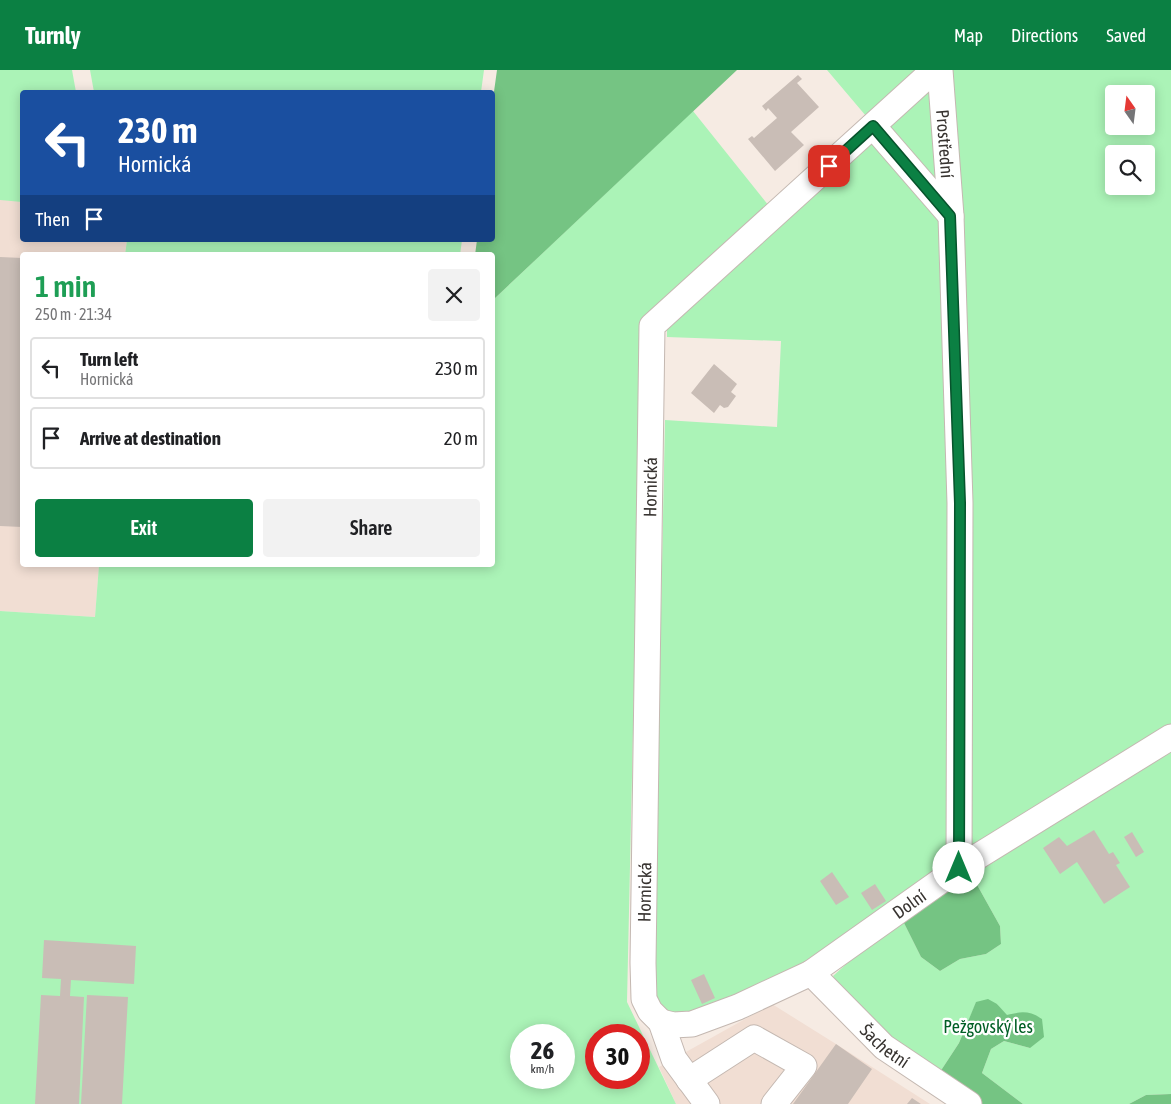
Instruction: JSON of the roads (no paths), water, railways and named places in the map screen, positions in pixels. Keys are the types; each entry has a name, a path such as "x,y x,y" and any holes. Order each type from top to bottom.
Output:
{"street":[{"name":"Hornická","path":"707,1104 674,1059 660,1022 650,1011 644,999 652,326 934,70"},
{"name":"Prostřední","path":"940,70 950,216 960,503 959,868"},
{"name":"Prostřední","path":"873,126 950,216"},
{"name":"Dolní","path":"660,1022 673,1025 692,1024 738,1007 811,973 959,868 1171,736"},
{"name":"Šachetní","path":"811,973 884,1046 969,1104"},
{"path":"689,1080 754,1038 804,1066 774,1104"}],"park label":[{"name":"Pežgovský les","path":"988,1026"}]}
